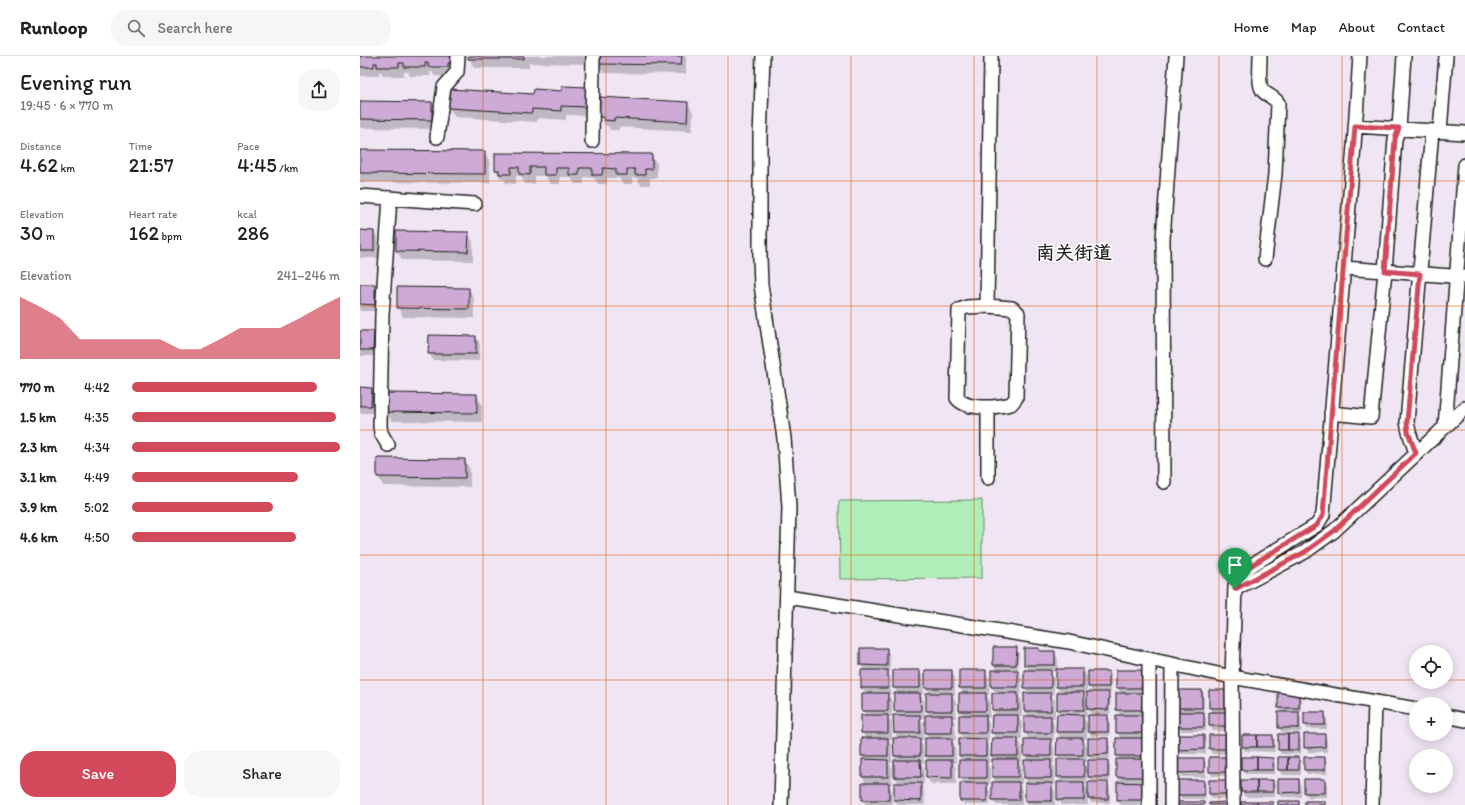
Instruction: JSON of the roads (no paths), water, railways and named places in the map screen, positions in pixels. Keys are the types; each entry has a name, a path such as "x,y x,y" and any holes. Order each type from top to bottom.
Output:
{"street":[{"path":"437,137 444,87 458,72 458,56"},
{"path":"592,140 593,56"},
{"path":"763,56 760,138 761,285 784,438 789,507 781,805"},
{"path":"987,306 991,56"},
{"path":"1164,482 1163,239 1176,56"},
{"path":"1260,56 1260,88 1264,93 1273,97 1278,103 1276,174 1265,259"},
{"path":"1233,805 1232,677 1235,589 1238,579 1242,571 1317,525 1323,515 1360,56"},
{"path":"1331,413 1371,417 1385,271 1395,139 1399,128 1404,56"},
{"path":"1416,453 1408,432 1407,422 1420,274 1446,56"},
{"path":"1355,126 1465,133"},
{"path":"1445,427 1461,277 1465,165"},
{"path":"360,196 475,204"},
{"path":"388,445 381,433 380,426 382,314 390,198"},
{"path":"1344,268 1461,277"},
{"path":"987,306 1012,308 1018,314 1016,398 1012,404 988,406 967,405 960,402 957,398 959,310 967,307 987,306"},
{"path":"988,406 988,478"},
{"path":"1235,589 1305,552 1334,531 1465,408"},
{"path":"1320,520 1334,531"},
{"path":"787,597 1068,642 1232,677 1409,708"},
{"path":"1149,660 1149,805"},
{"path":"1171,805 1172,664"},
{"path":"1372,805 1375,702"},
{"path":"1453,717 1465,720"}],"district":[{"name":"南关街道","path":"1074,252"}]}
